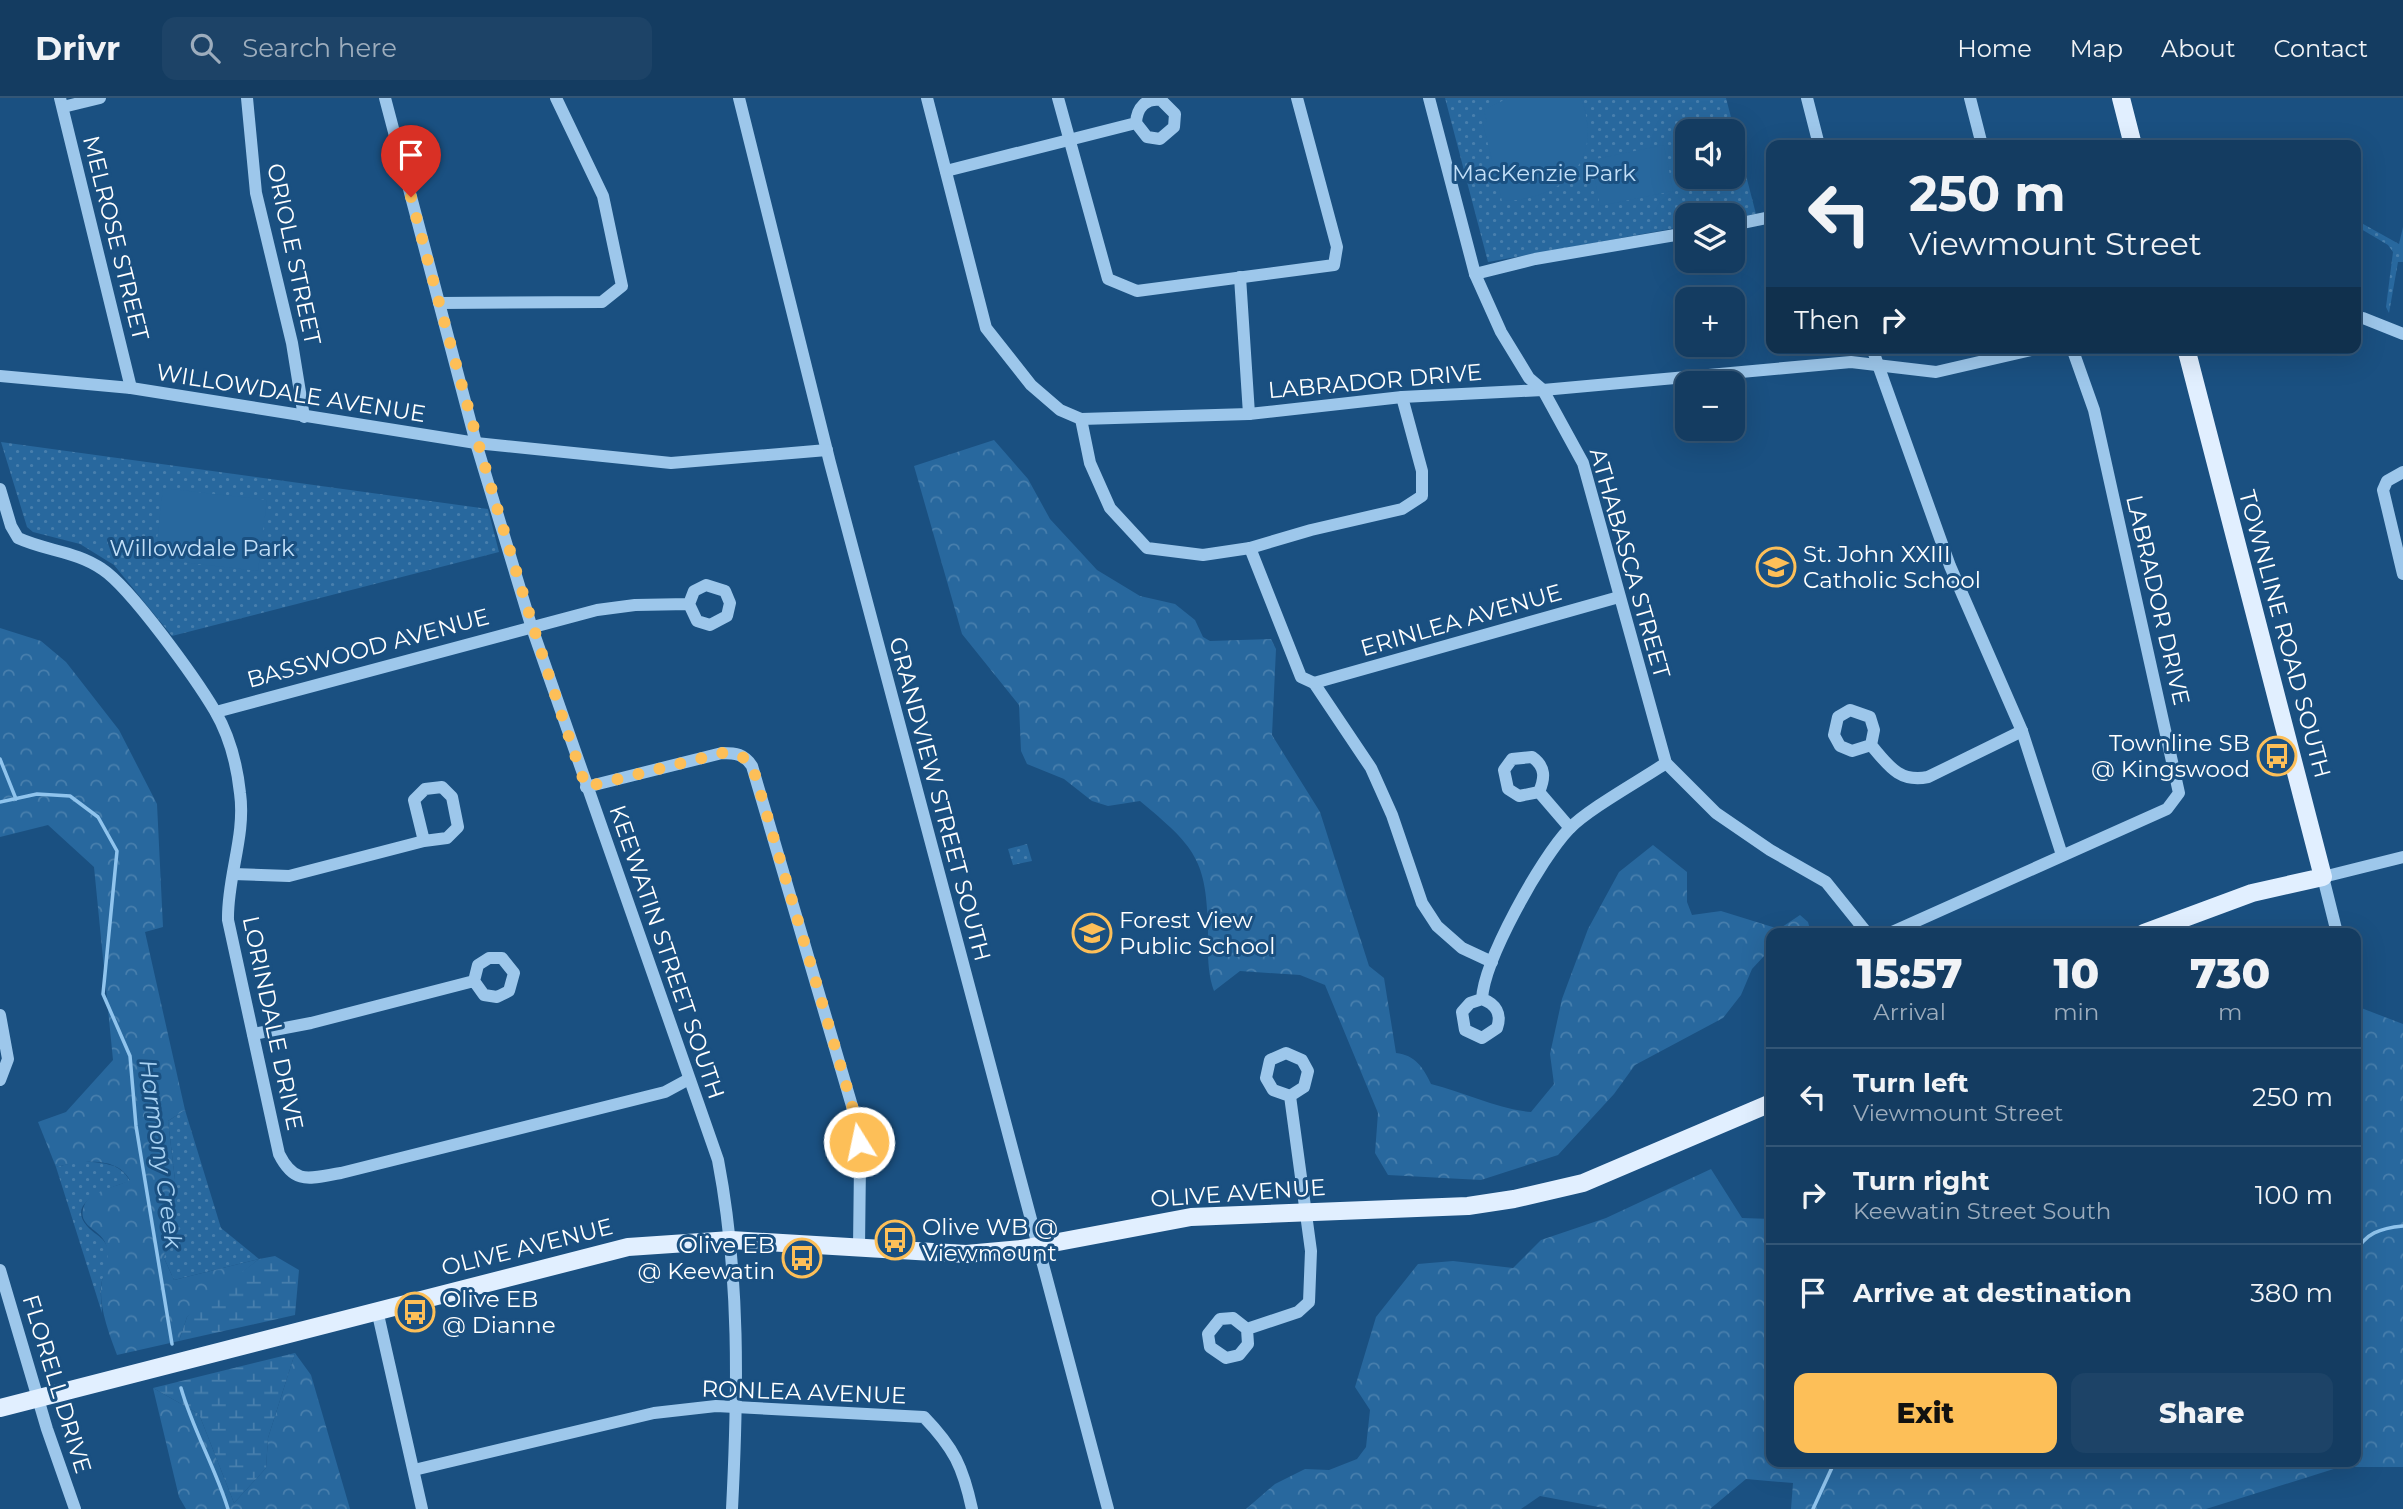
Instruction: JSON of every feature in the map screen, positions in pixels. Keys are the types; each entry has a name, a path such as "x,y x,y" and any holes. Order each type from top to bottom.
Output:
{"main road":[{"path":"2121,98 2132,140"},
{"name":"TOWNLINE ROAD SOUTH","path":"2188,354 2323,877"},
{"path":"2158,928 2252,893 2323,877"},
{"name":"OLIVE AVENUE","path":"0,1408 618,1249 681,1241 731,1240 966,1254 1037,1246 1180,1218 1468,1206 1553,1191 1617,1170 1766,1105"}],"street":[{"path":"62,103 100,98"},
{"name":"ORIOLE STREET","path":"247,98 256,193 292,343 304,417"},
{"name":"KEEWATIN STREET SOUTH","path":"385,98 476,443 531,625 718,1160 731,1240 738,1407 732,1509"},
{"path":"439,303 602,302 622,286 603,196 556,98"},
{"name":"GRANDVIEW STREET SOUTH","path":"739,98 827,450 1108,1509"},
{"path":"927,98 986,328 1031,384 1060,410 1081,419 1090,463 1110,508 1147,548 1203,555 1250,548 1402,509 1422,496 1422,471 1402,397"},
{"path":"1058,98 1108,279 1137,291 1334,265 1337,247 1297,98"},
{"name":"ATHABASCA STREET","path":"1429,98 1475,274 1501,332 1529,378 1543,390 1583,463 1666,763 1716,813 1770,850 1826,882 1863,928"},
{"path":"1809,98 1818,140"},
{"path":"1970,98 1981,140"},
{"name":"MELROSE STREET","path":"62,103 131,388"},
{"path":"946,171 1136,123"},
{"path":"1745,222 1766,218"},
{"path":"1475,274 1535,259 1675,235"},
{"path":"1240,277 1249,414"},
{"path":"2363,318 2403,334"},
{"path":"1874,354 1950,566 2022,730 2062,855"},
{"name":"LABRADOR DRIVE","path":"1081,419 1249,414 1402,397 1543,390 1851,362 1936,372 2014,354"},
{"name":"LABRADOR DRIVE","path":"1901,928 2167,809 2179,793 2094,410 2074,354"},
{"name":"WILLOWDALE AVENUE","path":"0,376 131,388 476,443 671,463 827,450"},
{"path":"2403,472 2387,481 2383,491 2403,575"},
{"name":"LORINDALE DRIVE","path":"0,489 11,526 18,538 66,550 105,570 162,637 216,712 231,748 241,794 241,825 227,896 228,920 279,1154 287,1171 305,1179 341,1173 665,1092 689,1079"},
{"path":"1250,548 1301,677 1314,683 1371,768 1392,815 1422,903 1437,926 1462,948 1492,962"},
{"name":"ERINLEA AVENUE","path":"1314,683 1619,597"},
{"name":"BASSWOOD AVENUE","path":"216,712 531,625 597,610 689,604"},
{"path":"1871,745 1900,775 1912,780 1928,777 2022,730"},
{"path":"586,787 722,753 736,753 747,758 752,766 857,1123 860,1163 859,1247"},
{"path":"1482,999 1492,962 1540,867 1570,828 1666,763"},
{"path":"233,874 289,876 424,841 447,838 458,827 453,797 442,787 425,789 414,800 424,841"},
{"path":"1539,792 1570,828"},
{"path":"2323,877 2403,858"},
{"name":"TOWNLINE ROAD SOUTH","path":"2323,877 2335,928"},
{"path":"253,1034 311,1023 474,981"},
{"path":"0,1014 8,1059 0,1080"},
{"path":"1247,1329 1297,1312 1309,1302 1311,1251 1290,1096"},
{"name":"FLORELL DRIVE","path":"0,1270 38,1399 75,1509"},
{"path":"377,1310 422,1509"},
{"name":"RONLEA AVENUE","path":"414,1470 654,1413 716,1405 924,1418 950,1443 965,1475 972,1509"}],"green space":[{"name":"MacKenzie Park","path":"1445,98 1726,98 1731,119 1675,119 1675,189 1745,189 1745,171 1756,214 1745,216 1745,203 1675,203 1675,228 1488,262"},
{"path":"1508,98 1581,98 1587,120 1587,141 1582,158 1573,173 1560,185 1524,199 1502,201 1483,124 1487,123 1484,110"},
{"path":"1664,145 1673,191 1600,206 1591,160"},
{"path":"2361,223 2399,244 2403,227 2403,262 2398,262 2389,313 2386,307 2393,252 2388,245 2361,229"},
{"path":"994,440 1028,479 1050,519 1097,570 1140,596 1175,604 1195,620 1203,637 1210,641 1271,639 1276,649 1272,735 1320,812 1369,966 1384,978 1396,1053 1408,1056 1418,1063 1431,1084 1531,1112 1554,1084 1550,1054 1562,999 1588,929 1619,872 1653,845 1687,872 1687,902 1692,915 1721,911 1776,928 1766,928 1766,956 1752,969 1741,995 1723,1018 1635,1065 1614,1094 1558,1155 1481,1180 1388,1175 1375,1153 1378,1113 1325,985 1300,975 1240,971 1214,991 1209,970 1205,887 1201,871 1185,843 1140,801 1108,806 1092,801 1064,779 1027,764 1021,751 1019,705 962,634 914,466"},
{"name":"Willowdale Park","path":"1,442 488,509 499,552 172,636 114,565 80,544 33,532 27,527"},
{"path":"163,488 267,500 258,571 155,559"},
{"path":"0,628 41,641 66,662 119,730 157,804 163,927 145,932 185,1110 168,1121 175,1180 164,1258 174,1280 259,1259 187,1317 179,1341 117,1355 101,1296 107,1261 106,1245 100,1235 86,1223 82,1213 91,1197 130,1180 124,1172 107,1163 87,1162 56,1167 38,1122 66,1112 113,1060 94,867 48,825 0,837"},
{"path":"1027,844 1032,861 1013,865 1008,849"},
{"path":"1800,915 1808,922 1810,928 1780,928"},
{"path":"2361,1008 2403,1024 2403,1467 2361,1467"},
{"path":"185,1110 221,1228 259,1259 174,1280 164,1258 175,1180 168,1121"},
{"path":"80,1161 115,1167 130,1181 94,1196 82,1209 82,1217 87,1226 104,1241 108,1249 109,1263 101,1286 102,1313 56,1167"},
{"path":"1711,1169 1742,1218 1766,1219 1766,1467 2340,1467 2206,1509 1791,1509 1793,1483 1746,1479 1710,1509 1609,1509 1540,1496 1521,1509 1246,1509 1275,1484 1305,1469 1329,1470 1357,1459 1366,1447 1370,1410 1355,1387 1376,1317 1418,1264 1453,1261 1513,1268 1541,1240 1606,1218"},
{"path":"275,1256 299,1270 295,1315 179,1341 187,1317 200,1304 259,1259"},
{"path":"295,1353 311,1375 350,1509 186,1509 179,1497 153,1388 199,1414 234,1503 266,1468 268,1438"},
{"path":"295,1353 268,1438 266,1468 234,1503 199,1414 153,1388"}],"waterway":[{"name":"Harmony Creek","path":"0,759 16,799"},
{"name":"Harmony Creek","path":"0,802 37,794 70,796 98,817 117,851 103,994 130,1056 136,1126 172,1344"},
{"path":"2361,1244 2374,1233 2403,1226"},
{"name":"Harmony Creek","path":"181,1388 228,1509"},
{"path":"1813,1509 1832,1467"}],"place":[{"name":"St. John XXIII Catholic School","path":"1776,567"},
{"name":"Townline SB @ Kingswood","path":"2277,756"},
{"name":"Forest View Public School","path":"1092,933"},
{"name":"Olive WB @ Viewmount","path":"895,1240"},
{"name":"Olive EB @ Keewatin","path":"802,1258"},
{"name":"Olive EB @ Dianne","path":"415,1312"}],"route":[{"path":"411,197 476,443 531,625 586,787 722,753 736,753 747,758 756,778 838,1055 857,1123 859,1142"}]}
